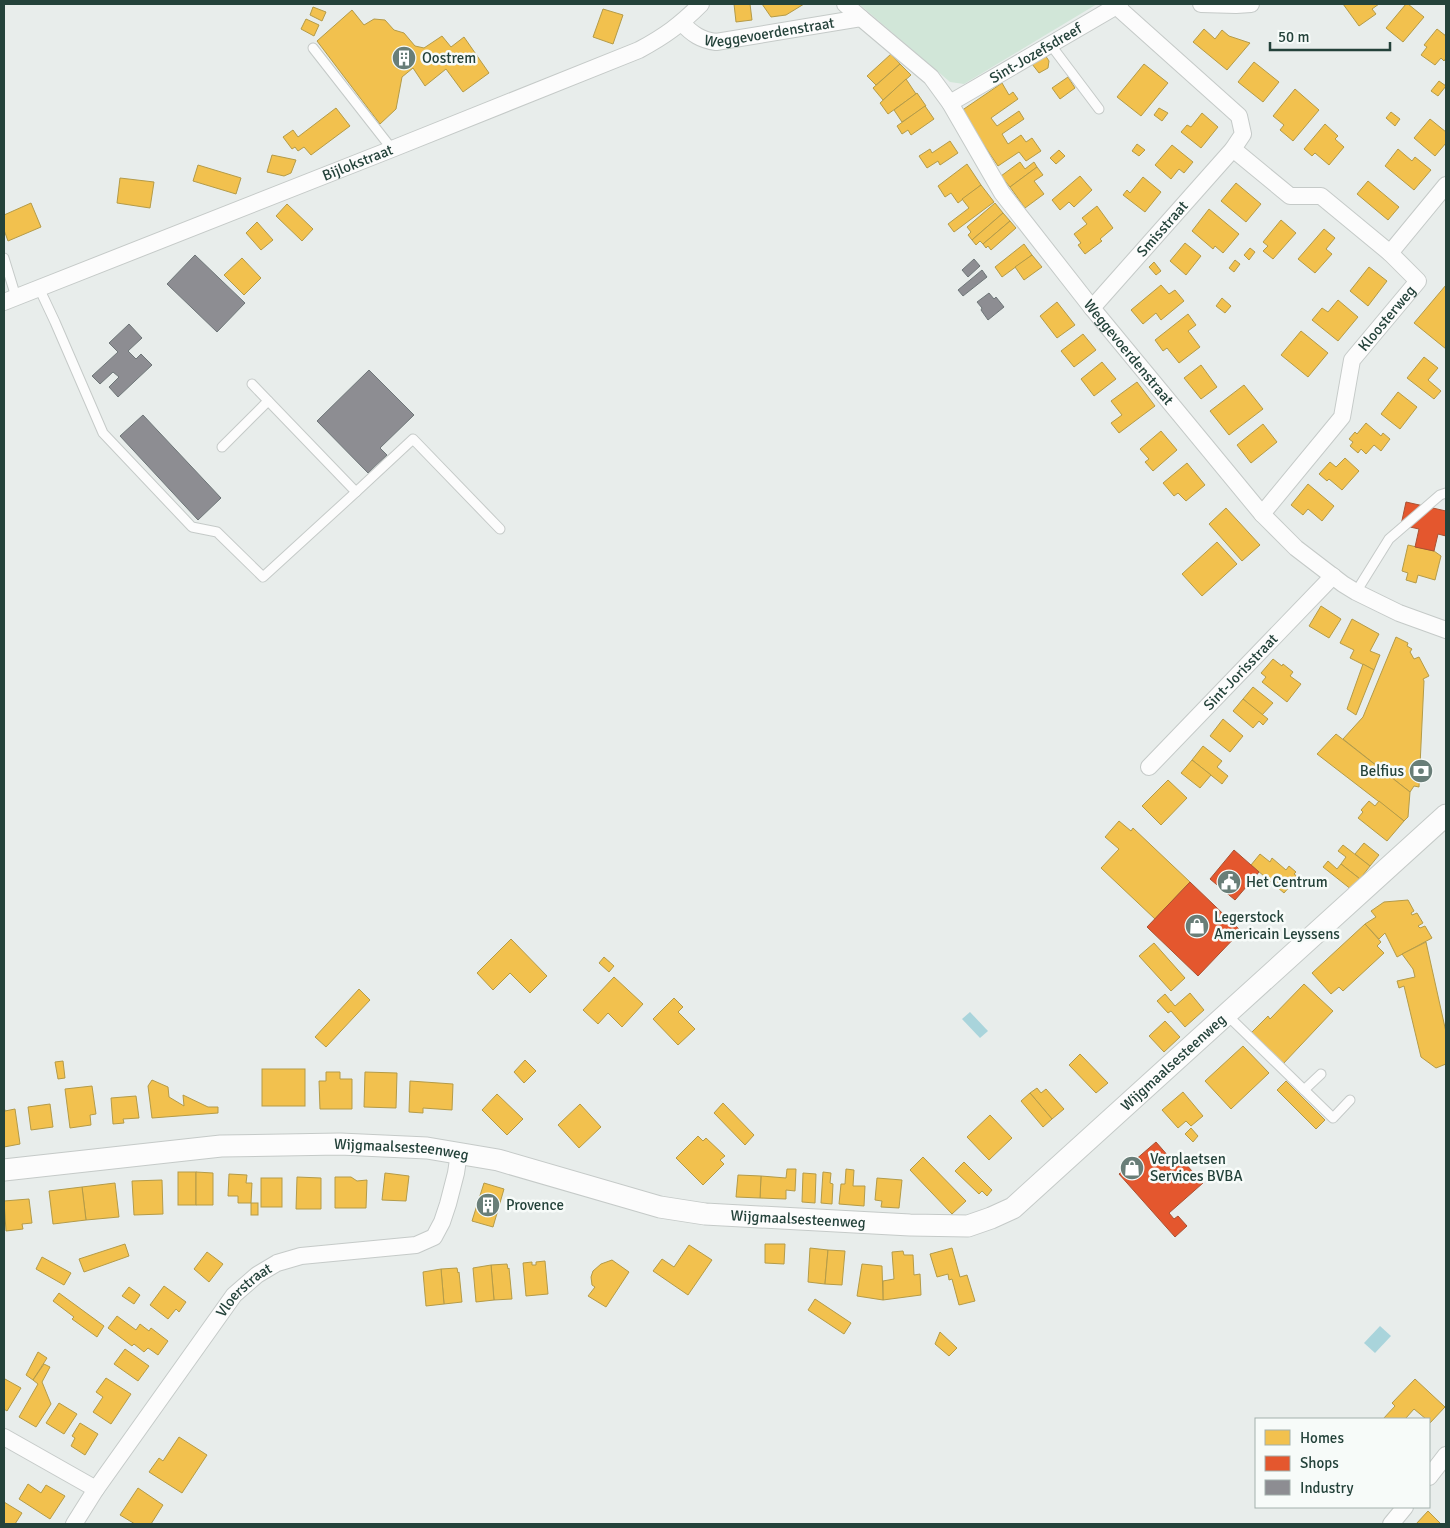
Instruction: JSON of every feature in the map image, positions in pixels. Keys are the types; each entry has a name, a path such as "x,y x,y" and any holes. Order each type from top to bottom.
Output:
{"street":[{"name":"Bijlokstraat","path":"10,300 639,50 661,38 682,23 701,4"},
{"name":"Weggevoerdenstraat","path":"845,4 931,77 950,103 1002,193 1092,308 1262,514 1296,548 1356,592 1400,613 1446,630"},
{"path":"1202,4 1251,4"},
{"name":"Sint-Jozefsdreef","path":"950,103 1118,5"},
{"name":"Smisstraat","path":"1092,308 1233,150 1243,134 1239,116 1118,5"},
{"name":"Weggevoerdenstraat","path":"682,23 696,36 716,42 861,18"},
{"path":"1233,150 1290,196 1321,196 1390,254 1446,185"},
{"name":"Kloosterweg","path":"1262,514 1342,417 1352,360 1418,281 1390,254"},
{"name":"Sint-Jorisstraat","path":"1149,767 1333,576"},
{"name":"Wijgmaalsesteenweg","path":"4,1170 221,1146 340,1144 427,1148 506,1162 660,1207 705,1214 910,1225 968,1226 1013,1208 1446,815"},
{"name":"Vloerstraat","path":"74,1524 96,1489 234,1295 257,1274 277,1263 300,1256 416,1245 434,1236 442,1222 448,1204 459,1153"},
{"path":"4,1437 96,1489"},
{"path":"1430,1476 1446,1456"},
{"path":"1391,1524 1404,1508"}],"lane":[{"path":"1050,44 1099,109"},
{"path":"313,48 392,149"},
{"path":"4,258 10,300"},
{"path":"39,288 103,433 192,527 217,532 263,577 414,439 500,529"},
{"path":"252,384 356,492"},
{"path":"222,446 268,401"},
{"path":"1356,592 1389,539 1440,495 1446,493"},
{"path":"1226,1014 1333,1118 1350,1100"},
{"path":"1304,1090 1321,1074"}],"green space":[{"path":"859,4 1097,4 964,84 950,82"}],"water":[{"path":"970,1012 988,1031 980,1038 962,1019"},
{"path":"1380,1326 1391,1336 1375,1353 1364,1343"}],"building: Homes":[{"path":"734,4 750,4 752,20 736,22"},
{"path":"762,4 804,4 786,15 771,17"},
{"path":"1343,4 1379,4 1372,9 1376,14 1359,26"},
{"path":"1406,4 1424,17 1403,42 1386,28"},
{"path":"313,7 326,12 322,21 310,15"},
{"path":"603,9 623,15 613,44 593,37"},
{"name":"Oostrem","path":"352,10 364,25 374,19 385,20 394,30 404,33 415,46 424,48 442,36 451,47 464,37 489,73 463,92 446,69 425,86 413,68 402,77 396,109 380,124 317,41"},
{"path":"306,19 319,25 314,36 301,29"},
{"path":"1204,29 1215,39 1222,30 1229,36 1250,43 1227,70 1193,42"},
{"path":"1437,29 1446,36 1446,58 1444,61 1441,58 1435,65 1421,55 1427,47 1424,45"},
{"path":"891,54 900,64 876,85 867,76"},
{"path":"1045,55 1049,61 1048,68 1039,73 1032,64"},
{"path":"1254,62 1279,82 1263,102 1238,82"},
{"path":"900,64 911,75 883,100 873,88"},
{"path":"1144,64 1168,83 1141,116 1117,97"},
{"path":"1068,77 1075,88 1060,99 1052,88"},
{"path":"906,79 916,94 888,114 880,103"},
{"path":"1439,81 1446,86 1438,96 1431,91"},
{"path":"1002,83 1009,95 1013,92 1018,99 991,118 997,126 1019,111 1024,119 1002,134 1008,144 1021,135 1026,142 1032,138 1041,151 1026,161 1019,152 998,166 961,111"},
{"path":"1295,89 1319,110 1293,141 1280,130 1284,125 1273,116"},
{"path":"917,93 926,106 902,122 894,110"},
{"path":"925,106 934,119 911,135 908,130 902,134 897,126"},
{"path":"336,108 350,126 311,155 304,147 298,151 295,147 292,149 283,137 293,130 298,137"},
{"path":"1159,108 1168,113 1162,121 1154,115"},
{"path":"1391,112 1400,119 1395,126 1386,118"},
{"path":"1202,113 1218,127 1201,148 1181,132 1187,125 1191,127"},
{"path":"1430,119 1446,132 1446,143 1435,156 1414,138"},
{"path":"1325,124 1338,136 1335,139 1344,147 1329,165 1315,153 1312,156 1304,149"},
{"path":"950,141 958,153 940,165 938,161 927,168 919,156 930,149 932,153"},
{"path":"1137,144 1145,150 1139,156 1132,151"},
{"path":"1172,145 1193,162 1184,173 1179,169 1171,179 1155,165"},
{"path":"1398,149 1412,161 1415,157 1431,170 1414,190 1385,166"},
{"path":"1059,150 1065,156 1056,164 1050,158"},
{"path":"272,155 296,160 291,173 284,176 267,172"},
{"path":"1020,162 1025,169 1034,162 1037,167 1010,187 1001,176"},
{"path":"967,164 981,185 958,203 951,193 945,197 938,186"},
{"path":"198,165 241,178 236,194 193,181"},
{"path":"1037,167 1043,175 1034,181 1044,194 1025,208 1010,187"},
{"path":"1080,176 1092,190 1074,207 1069,202 1060,210 1052,200"},
{"path":"1143,177 1161,192 1145,212 1123,195 1127,190 1130,193"},
{"path":"120,178 154,182 150,208 117,203"},
{"path":"1368,181 1399,207 1388,220 1357,194"},
{"path":"1236,183 1261,204 1246,222 1221,201"},
{"path":"981,185 994,202 954,232 948,224 969,208 962,199"},
{"path":"31,203 41,227 8,241 4,230 4,215"},
{"path":"995,203 1003,213 972,240 968,235 971,232 967,227"},
{"path":"287,204 313,229 302,241 276,216"},
{"path":"1097,206 1113,228 1100,239 1102,241 1085,254 1078,245 1081,243 1074,234 1087,224 1082,218"},
{"path":"1209,209 1239,234 1223,253 1215,246 1213,249 1192,231"},
{"path":"1003,213 1010,221 983,244 980,241 976,245 972,240"},
{"path":"1281,220 1296,233 1273,259 1263,251 1268,246 1263,242"},
{"path":"1010,221 1016,228 991,250 988,246 986,248 983,244"},
{"path":"257,222 273,240 261,250 246,233"},
{"path":"1324,229 1335,238 1326,249 1332,254 1315,273 1298,259"},
{"path":"1185,243 1201,256 1186,275 1170,261"},
{"path":"1024,244 1032,255 1002,277 995,267"},
{"path":"1250,248 1255,252 1249,260 1244,255"},
{"path":"1032,255 1042,267 1024,280 1015,267"},
{"path":"242,258 261,278 244,295 224,275"},
{"path":"1235,260 1240,264 1234,272 1229,268"},
{"path":"1154,262 1161,271 1156,275 1149,267"},
{"path":"1369,267 1387,281 1368,306 1350,291"},
{"path":"1161,285 1169,294 1175,290 1184,301 1161,320 1156,313 1143,324 1131,310"},
{"path":"1446,285 1446,349 1414,323"},
{"path":"1222,298 1231,306 1225,313 1216,306"},
{"path":"1338,300 1358,317 1338,341 1312,320 1322,308 1328,312"},
{"path":"1057,302 1075,325 1057,338 1040,316"},
{"path":"1188,314 1196,325 1188,331 1200,347 1179,363 1167,348 1163,351 1155,340"},
{"path":"1301,331 1328,353 1308,377 1281,355"},
{"path":"1083,334 1096,350 1074,367 1061,351"},
{"path":"1424,357 1438,368 1428,380 1441,391 1434,399 1407,378"},
{"path":"1102,362 1116,379 1094,396 1081,379"},
{"path":"1201,365 1217,387 1201,399 1184,378"},
{"path":"1137,382 1155,406 1119,433 1111,423 1122,415 1111,401"},
{"path":"1244,385 1263,409 1229,435 1210,411"},
{"path":"1398,392 1417,407 1400,429 1381,414"},
{"path":"1366,423 1381,436 1383,433 1390,439 1381,451 1374,445 1366,454 1361,449 1358,453 1350,446 1353,442 1349,439 1355,432 1357,434"},
{"path":"1263,424 1277,442 1251,463 1237,445"},
{"path":"1161,431 1177,450 1153,471 1145,462 1149,459 1140,449"},
{"path":"1345,458 1359,471 1342,490 1329,479 1327,481 1319,474 1330,462 1336,467"},
{"path":"1187,463 1205,485 1186,501 1178,493 1174,496 1163,483"},
{"path":"1308,484 1334,506 1322,521 1308,509 1303,515 1291,505"},
{"path":"1226,508 1260,545 1242,561 1209,524"},
{"path":"1217,542 1237,564 1202,596 1182,574"},
{"path":"1408,545 1434,551 1441,556 1435,580 1418,575 1416,583 1406,580 1408,573 1402,571"},
{"path":"1321,606 1341,619 1329,638 1309,626"},
{"path":"1352,619 1379,634 1370,651 1380,655 1374,670 1350,658 1354,650 1340,643"},
{"path":"1396,637 1408,643 1407,646 1412,649 1410,652 1414,659 1419,657 1429,676 1423,679 1419,787 1414,786 1410,792 1343,739 1363,717"},
{"path":"1273,659 1293,672 1290,676 1301,684 1287,702 1262,682 1266,677 1261,673"},
{"path":"1363,664 1374,670 1356,715 1347,709"},
{"path":"1253,687 1273,703 1262,715 1243,699"},
{"path":"1243,699 1268,719 1263,725 1259,721 1253,728 1233,711"},
{"path":"1223,719 1243,736 1230,752 1210,736"},
{"path":"1336,734 1410,792 1408,817 1404,821 1317,754"},
{"path":"1203,746 1222,761 1217,767 1228,776 1222,784 1192,760"},
{"path":"1192,760 1211,775 1200,788 1181,773"},
{"path":"1168,780 1187,798 1161,825 1142,806"},
{"path":"1369,801 1375,806 1379,801 1404,821 1387,841 1358,818 1363,812 1361,810"},
{"path":"1119,821 1131,831 1133,828 1190,882 1155,919 1101,868 1119,849 1105,837"},
{"path":"1364,843 1379,855 1370,866 1355,854"},
{"path":"1343,845 1370,866 1360,879 1341,864 1346,857 1338,851"},
{"path":"1260,854 1270,862 1272,858 1286,870 1289,866 1296,872 1294,874 1298,877 1284,893 1251,865"},
{"path":"1328,861 1337,869 1341,864 1360,879 1352,890 1323,867"},
{"path":"1408,900 1414,911 1411,913 1412,915 1417,913 1423,923 1418,926 1420,928 1425,926 1432,938 1397,957 1385,933 1379,939 1365,924 1376,917 1371,911 1384,902"},
{"path":"1365,924 1381,942 1377,946 1384,953 1343,991 1339,987 1331,994 1312,973"},
{"path":"511,939 547,976 530,993 510,973 493,990 477,973"},
{"path":"1426,942 1446,1032 1446,1064 1436,1068 1421,1057 1404,986 1399,988 1397,981 1415,977 1413,969 1402,954"},
{"path":"1154,943 1185,978 1171,991 1139,956"},
{"path":"604,957 614,966 609,972 599,963"},
{"path":"614,977 643,1004 622,1027 608,1013 598,1024 583,1010"},
{"path":"1304,984 1333,1011 1283,1064 1251,1033 1268,1016 1270,1019"},
{"path":"359,989 370,1000 326,1047 315,1037"},
{"path":"1190,993 1204,1010 1185,1027 1171,1011 1168,1013 1157,1001 1165,994 1175,1006"},
{"path":"674,998 683,1007 678,1012 695,1029 678,1045 653,1019"},
{"path":"1165,1021 1180,1037 1164,1052 1149,1036"},
{"path":"1243,1046 1269,1073 1231,1109 1205,1081"},
{"path":"1080,1054 1108,1083 1096,1093 1069,1065"},
{"path":"525,1060 536,1071 524,1083 514,1072"},
{"path":"63,1061 65,1078 58,1079 55,1062"},
{"path":"262,1069 305,1069 305,1106 262,1106"},
{"path":"326,1072 340,1072 340,1079 352,1079 352,1109 320,1109 319,1081 326,1081"},
{"path":"365,1072 397,1073 396,1108 364,1107"},
{"path":"152,1080 168,1087 169,1097 184,1106 183,1095 208,1107 218,1107 218,1113 152,1118 148,1086"},
{"path":"410,1081 453,1084 452,1110 423,1108 423,1113 409,1112"},
{"path":"1286,1081 1325,1120 1316,1129 1277,1090"},
{"path":"92,1086 96,1114 90,1115 91,1125 70,1128 65,1089"},
{"path":"1037,1088 1041,1093 1046,1089 1064,1109 1052,1119 1030,1093"},
{"path":"1183,1092 1203,1116 1191,1126 1186,1121 1178,1128 1162,1110"},
{"path":"1030,1093 1052,1119 1043,1127 1021,1101"},
{"path":"497,1094 523,1119 507,1135 482,1110"},
{"path":"136,1096 139,1118 123,1119 124,1123 113,1124 111,1098"},
{"path":"723,1103 754,1135 745,1145 714,1113"},
{"path":"50,1104 53,1127 31,1130 28,1107"},
{"path":"580,1104 601,1127 579,1148 558,1125"},
{"path":"4,1106 5,1111 15,1109 20,1144 4,1147"},
{"path":"990,1115 1012,1138 989,1160 967,1137"},
{"path":"1191,1128 1198,1136 1193,1142 1185,1134"},
{"path":"698,1136 703,1141 706,1138 725,1156 720,1160 724,1164 703,1185 676,1158"},
{"path":"923,1157 966,1201 952,1214 910,1170"},
{"path":"964,1162 992,1190 987,1196 982,1191 979,1194 955,1171"},
{"path":"787,1169 796,1169 795,1191 786,1190 786,1199 760,1198 761,1176 786,1178"},
{"path":"846,1169 854,1170 853,1186 865,1186 864,1206 839,1204 841,1184 845,1184"},
{"path":"178,1172 196,1172 196,1205 178,1205"},
{"path":"196,1172 213,1173 213,1205 196,1205"},
{"path":"823,1172 831,1173 830,1183 833,1184 832,1204 821,1203"},
{"path":"385,1173 409,1176 406,1201 382,1200"},
{"path":"803,1173 816,1174 815,1203 802,1202"},
{"path":"229,1174 247,1175 246,1183 252,1183 251,1203 238,1203 238,1196 228,1196"},
{"path":"738,1175 761,1176 760,1198 736,1197"},
{"path":"297,1177 321,1178 321,1209 296,1209"},
{"path":"335,1177 351,1177 357,1181 367,1180 366,1208 335,1208"},
{"path":"261,1178 282,1178 282,1207 261,1207"},
{"path":"877,1178 902,1180 899,1208 881,1207 882,1201 875,1200"},
{"path":"162,1180 163,1214 134,1215 132,1181"},
{"path":"115,1183 119,1217 86,1220 82,1187"},
{"name":"Provence","path":"484,1183 504,1189 493,1227 472,1221"},
{"path":"82,1187 86,1220 53,1224 49,1191"},
{"path":"29,1199 32,1223 22,1224 23,1229 6,1231 4,1201"},
{"path":"251,1203 258,1203 258,1215 251,1215"},
{"path":"125,1244 129,1256 84,1272 79,1259"},
{"path":"765,1244 785,1244 784,1264 765,1263"},
{"path":"689,1245 712,1260 688,1295 653,1271 662,1259 674,1267"},
{"path":"810,1248 828,1250 825,1284 808,1282"},
{"path":"952,1248 960,1277 967,1275 975,1301 959,1305 952,1279 949,1280 948,1274 937,1277 930,1254"},
{"path":"828,1250 845,1251 842,1285 825,1284"},
{"path":"903,1251 904,1255 913,1255 914,1275 920,1274 921,1295 883,1300 883,1281 894,1279 892,1252"},
{"path":"207,1252 223,1264 209,1282 194,1269"},
{"path":"42,1257 71,1273 64,1285 36,1269"},
{"path":"612,1260 629,1272 606,1307 588,1296 595,1287 592,1285 591,1277 593,1271 601,1264"},
{"path":"545,1261 548,1294 526,1296 523,1263 532,1262 532,1265 536,1265 536,1262"},
{"path":"507,1264 512,1299 494,1300 491,1265"},
{"path":"862,1264 882,1266 883,1300 857,1296"},
{"path":"491,1265 494,1300 476,1302 473,1268"},
{"path":"457,1268 462,1302 444,1304 441,1269"},
{"path":"441,1269 444,1304 426,1306 423,1272"},
{"path":"164,1286 186,1302 179,1312 176,1309 168,1319 150,1305"},
{"path":"129,1287 140,1295 134,1304 122,1296"},
{"path":"59,1293 104,1326 97,1337 72,1319 74,1317 53,1301"},
{"path":"815,1299 851,1323 844,1334 808,1310"},
{"path":"117,1316 136,1330 140,1324 149,1331 151,1328 168,1341 158,1355 148,1348 144,1352 134,1344 132,1346 108,1328"},
{"path":"940,1332 957,1348 949,1356 935,1344"},
{"path":"125,1349 149,1366 138,1381 114,1364"},
{"path":"38,1352 47,1358 33,1380 26,1375"},
{"path":"44,1364 50,1367 42,1382 51,1404 36,1427 19,1417 38,1384 33,1380"},
{"path":"106,1378 131,1394 111,1424 93,1412 103,1397 96,1392"},
{"path":"5,1379 21,1388 7,1411 4,1409"},
{"path":"1415,1379 1445,1407 1430,1423 1430,1418 1425,1418 1414,1409 1406,1418 1384,1418 1395,1406 1392,1403"},
{"path":"59,1403 77,1414 64,1434 46,1423"},
{"path":"80,1423 98,1434 85,1455 71,1446 75,1438 72,1436"},
{"path":"179,1437 207,1455 182,1493 149,1472 159,1458 163,1461"},
{"path":"28,1484 41,1493 46,1485 65,1496 50,1519 19,1499"},
{"path":"138,1488 163,1505 151,1524 135,1524 120,1515"},
{"path":"4,1502 22,1513 15,1524 4,1524"},
{"path":"1428,1511 1441,1524 1416,1524"}],"building: Shops":[{"path":"1406,502 1446,511 1446,536 1438,534 1434,551 1415,547 1419,529 1401,525"},
{"path":"1234,850 1259,872 1235,900 1210,879"},
{"path":"1190,882 1241,931 1198,976 1147,927"},
{"path":"1156,1142 1176,1165 1182,1160 1203,1183 1169,1213 1174,1219 1178,1216 1187,1226 1175,1237 1119,1174"}],"building: Industry":[{"path":"195,255 245,303 217,332 167,284"},
{"path":"974,259 980,266 968,277 962,270"},
{"path":"982,270 987,277 963,296 958,290"},
{"path":"989,293 994,299 996,297 1004,307 988,320 977,302"},
{"path":"129,324 142,338 128,351 136,359 141,354 152,365 118,397 109,387 119,377 113,372 100,384 92,376 118,352 109,343"},
{"path":"369,370 414,415 380,448 387,455 368,473 317,421"},
{"path":"143,415 221,498 198,520 120,436"}],"place":[{"name":"Oostrem","path":"404,58"},
{"name":"Belfius","path":"1421,771"},
{"name":"Het Centrum","path":"1229,882"},
{"name":"Legerstock Americain Leyssens","path":"1197,926"},
{"name":"Verplaetsen Services BVBA","path":"1132,1168"},
{"name":"Provence","path":"488,1205"}]}
